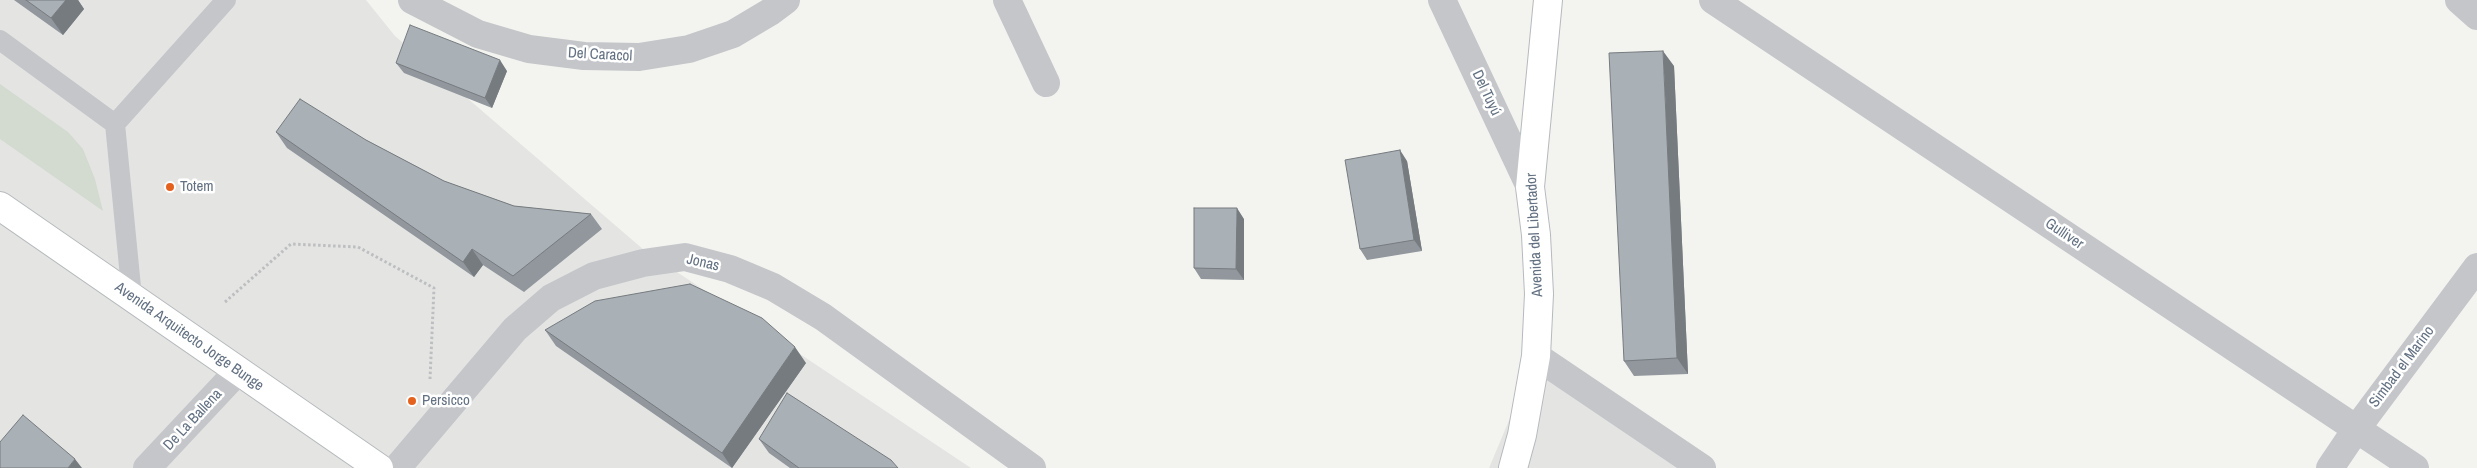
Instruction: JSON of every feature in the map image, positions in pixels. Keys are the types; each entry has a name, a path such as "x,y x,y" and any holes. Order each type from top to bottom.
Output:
{"main road":[{"name":"Avenida del Libertador","path":"1513,468 1522,435 1536,356 1539,294 1536,235 1530,186 1548,0"},
{"name":"Avenida Arquitecto Jorge Bunge","path":"0,206 379,468"}],"street":[{"name":"Del Caracol","path":"412,0 478,34 529,49 584,56 639,57 689,49 733,34 786,0"},
{"path":"1007,0 1046,83"},
{"name":"Del Tuyú","path":"1442,0 1530,186"},
{"name":"Gulliver","path":"1713,0 2415,468"},
{"path":"2459,0 2477,16"},
{"name":"Jonas","path":"397,468 515,330 551,298 594,276 643,263 685,257 730,269 773,286 823,317 1032,468"},
{"name":"Simbad el Marino","path":"2330,468 2356,428 2477,267"},
{"path":"1536,356 1702,468"},
{"name":"De La Ballena","path":"147,468 238,371"}],"lane":[{"path":"132,297 115,124 226,0"},
{"path":"0,40 115,124"}],"path":[{"path":"225,302 291,244 358,247 434,288 430,383"}],"shaded area":[{"path":"0,0 366,0 395,36 644,250 971,468 0,468"},
{"path":"0,84 68,132 83,149 95,179 103,211 0,139"},
{"path":"1536,356 1706,468 1489,468"}],"building":[{"path":"26,0 66,0 51,18"},
{"path":"410,25 500,60 485,98 396,63"},
{"path":"1663,51 1677,358 1624,361 1609,53"},
{"path":"300,99 366,140 444,181 514,206 591,214 513,276 472,249 463,262 276,132"},
{"path":"1400,150 1414,240 1360,249 1345,160"},
{"path":"1194,208 1237,208 1236,269 1194,268"},
{"path":"690,284 762,318 795,347 722,453 545,330 595,301"},
{"path":"787,393 891,460 898,468 799,468 759,439"},
{"path":"23,415 75,459 68,468 0,468 0,442"}],"place":[{"name":"Totem","path":"170,187"},
{"name":"Persicco","path":"412,401"}]}
